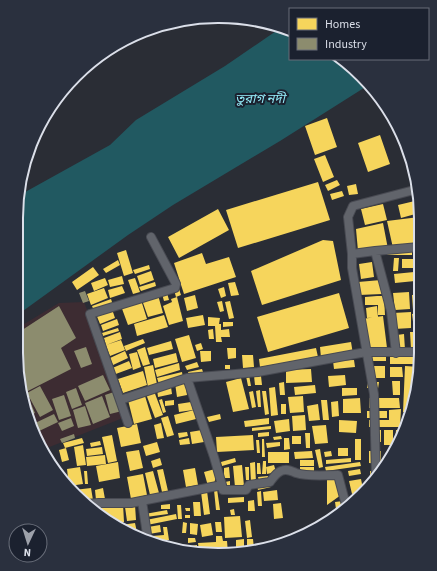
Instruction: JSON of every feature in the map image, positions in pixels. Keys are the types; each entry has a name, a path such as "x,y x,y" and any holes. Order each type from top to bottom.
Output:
{"street":[{"path":"376,470 374,394 352,268 348,217 353,206 412,191"},
{"path":"128,423 90,314 175,288 176,282 151,237"},
{"path":"352,254 414,247"},
{"path":"375,251 391,311 396,353"},
{"path":"120,400 186,378 258,372 366,352 414,352"},
{"path":"186,378 214,457 223,490 246,490 249,485 270,482 274,476 282,470 290,470 307,475 338,475 345,501"},
{"path":"94,503 131,503 222,485"},
{"path":"142,501 147,534"}],"shaded area":[{"path":"84,302 128,416 48,448 33,415 27,391 23,365 23,325 59,303"}],"water":[{"name":"তুরাগ নদী","path":"275,32 289,36 289,60 333,60 357,80 364,88 280,141 173,205 128,235 23,311 23,206 25,192 110,145 136,120 225,66"}],"building: Homes":[{"path":"327,118 337,147 315,155 305,126"},
{"path":"380,135 390,164 368,172 358,143"},
{"path":"325,155 334,177 323,182 314,159"},
{"path":"337,180 340,185 328,191 325,185"},
{"path":"318,182 330,220 238,248 226,210"},
{"path":"356,184 358,194 349,195 347,186"},
{"path":"342,191 344,196 332,200 330,194"},
{"path":"413,201 414,214 401,218 398,205"},
{"path":"383,204 387,220 365,225 361,209"},
{"path":"218,209 229,230 179,258 168,237"},
{"path":"414,218 414,246 393,248 387,221"},
{"path":"383,223 388,249 358,251 356,229"},
{"path":"323,240 333,241 341,280 262,305 251,271"},
{"path":"126,250 133,273 124,276 117,253"},
{"path":"387,250 412,250 412,255 387,255"},
{"path":"202,253 206,264 229,257 236,277 184,294 174,263"},
{"path":"394,258 399,258 398,271 393,271"},
{"path":"402,259 413,259 413,268 402,268"},
{"path":"118,260 120,265 106,273 103,269"},
{"path":"372,262 374,277 361,279 359,264"},
{"path":"149,265 150,269 135,274 133,270"},
{"path":"93,267 99,275 77,290 72,282"},
{"path":"151,271 154,280 140,285 137,276"},
{"path":"414,272 414,281 395,283 394,274"},
{"path":"122,276 124,284 110,287 108,280"},
{"path":"105,278 108,285 94,291 91,283"},
{"path":"135,278 140,292 133,294 128,280"},
{"path":"381,280 382,294 359,295 358,282"},
{"path":"155,282 156,286 141,291 139,287"},
{"path":"235,282 239,295 231,296 228,283"},
{"path":"122,286 125,293 110,298 108,290"},
{"path":"224,287 226,296 221,298 218,289"},
{"path":"104,288 108,298 91,305 87,294"},
{"path":"179,289 181,295 176,297 174,290"},
{"path":"409,292 410,309 395,310 393,293"},
{"path":"167,293 169,300 164,301 162,294"},
{"path":"339,293 349,328 268,352 257,317"},
{"path":"158,295 163,313 148,317 142,300"},
{"path":"195,295 198,308 187,311 184,298"},
{"path":"412,295 414,295 414,310"},
{"path":"384,296 385,315 378,315 378,305 365,305 365,297"},
{"path":"177,297 183,321 169,325 163,306 172,302 171,299"},
{"path":"111,299 113,305 94,311 92,306"},
{"path":"141,300 147,319 128,325 121,306"},
{"path":"222,301 224,311 220,312 217,302"},
{"path":"230,301 234,318 229,319 225,302"},
{"path":"377,306 378,317 367,318 366,308"},
{"path":"112,309 115,318 100,324 96,314"},
{"path":"411,312 411,328 394,329 393,313"},
{"path":"412,314 414,314 414,329"},
{"path":"164,315 168,327 137,336 134,324"},
{"path":"203,315 205,325 188,328 186,318"},
{"path":"383,316 387,348 367,351 362,319"},
{"path":"208,317 220,318 219,324 221,324 221,330 229,329 230,337 221,337 222,342 216,342 215,326 208,326"},
{"path":"117,319 119,325 103,331 101,325"},
{"path":"223,322 233,322 233,326 223,327"},
{"path":"118,328 119,331 103,336 102,333"},
{"path":"213,329 214,339 209,339 208,330"},
{"path":"120,332 122,339 106,345 104,338"},
{"path":"410,332 414,332 414,348 411,349"},
{"path":"404,334 405,350 398,350 397,335"},
{"path":"189,335 196,358 182,362 175,339"},
{"path":"143,339 145,343 126,351 124,346"},
{"path":"121,340 125,350 110,356 106,345"},
{"path":"171,341 173,349 149,355 147,348"},
{"path":"351,342 353,354 321,358 320,347"},
{"path":"201,343 203,349 197,351 195,345"},
{"path":"145,347 150,364 143,366 137,350"},
{"path":"227,348 236,348 236,358 228,359"},
{"path":"316,348 318,357 260,367 259,359"},
{"path":"125,351 128,358 113,365 110,358"},
{"path":"200,351 211,351 211,361 201,362"},
{"path":"137,352 141,367 133,370 129,354"},
{"path":"176,353 178,362 155,368 153,359"},
{"path":"242,355 253,355 254,367 243,368"},
{"path":"390,355 414,356 414,364 390,364"},
{"path":"370,356 386,356 386,361 370,361"},
{"path":"354,360 355,367 334,369 333,361"},
{"path":"129,361 132,368 113,375 110,369"},
{"path":"197,362 199,367 187,370 185,366"},
{"path":"179,363 180,370 157,377 155,370"},
{"path":"153,365 157,384 148,387 144,367"},
{"path":"225,365 230,365 230,369 225,369"},
{"path":"368,366 385,366 385,378 368,378"},
{"path":"405,366 414,367 410,391 405,412 403,412"},
{"path":"390,367 402,367 403,377 390,377"},
{"path":"202,369 203,372 189,376 188,372"},
{"path":"311,369 312,382 286,383 286,370"},
{"path":"143,371 147,385 123,393 118,379"},
{"path":"182,372 183,378 159,384 157,378"},
{"path":"249,375 251,386 248,386 246,376"},
{"path":"345,375 346,385 329,387 328,376"},
{"path":"254,376 261,376 262,385 255,385"},
{"path":"241,378 249,409 233,412 226,382"},
{"path":"392,381 400,381 400,395 393,395"},
{"path":"185,382 187,395 177,397 175,383"},
{"path":"284,382 285,395 280,395 279,383"},
{"path":"368,382 379,382 378,389 367,388"},
{"path":"315,385 316,393 295,395 294,387"},
{"path":"171,387 172,394 158,397 157,389"},
{"path":"275,387 278,415 271,416 269,388"},
{"path":"342,388 357,388 357,395 342,396"},
{"path":"260,390 261,407 258,407 256,391"},
{"path":"154,391 163,415 155,418 146,394"},
{"path":"253,391 256,407 252,408 249,392"},
{"path":"262,391 266,391 269,414 265,415"},
{"path":"145,396 152,419 134,424 128,400"},
{"path":"303,396 304,412 290,413 288,397"},
{"path":"360,398 361,413 343,413 343,399"},
{"path":"369,398 399,398 400,408 369,408"},
{"path":"162,399 166,412 163,413 159,400"},
{"path":"174,400 174,405 165,406 165,401"},
{"path":"321,400 327,400 329,420 323,420"},
{"path":"338,401 339,416 332,417 331,402"},
{"path":"191,402 193,410 179,412 178,404"},
{"path":"281,404 286,404 286,414 281,414"},
{"path":"318,404 320,420 309,421 307,406"},
{"path":"401,409 399,427 369,427 369,420 389,420 389,410"},
{"path":"194,410 196,419 176,424 174,415"},
{"path":"367,411 387,411 387,418 367,418"},
{"path":"220,414 221,419 209,422 207,417"},
{"path":"305,415 306,430 293,431 292,416"},
{"path":"168,416 174,435 167,437 161,418"},
{"path":"269,418 269,424 245,427 244,421"},
{"path":"289,419 290,431 276,433 274,421"},
{"path":"339,420 357,421 356,433 339,432"},
{"path":"161,423 164,438 157,439 154,425"},
{"path":"137,424 141,443 121,447 117,428"},
{"path":"326,425 328,443 315,444 312,426"},
{"path":"271,426 271,429 252,431 252,428"},
{"path":"202,430 204,442 192,444 190,432"},
{"path":"372,430 381,430 381,442 372,442"},
{"path":"384,430 393,430 393,441 391,445 384,445"},
{"path":"187,432 188,436 179,438 178,433"},
{"path":"269,432 269,436 258,437 258,433"},
{"path":"305,433 310,433 310,448 306,448"},
{"path":"112,435 117,461 108,463 102,437"},
{"path":"253,435 254,450 217,452 216,437"},
{"path":"281,436 282,439 274,440 273,437"},
{"path":"292,436 301,436 301,444 292,444"},
{"path":"82,438 84,443 65,448 63,443"},
{"path":"189,438 190,444 180,445 179,440"},
{"path":"284,438 289,438 290,449 284,450"},
{"path":"262,439 264,439 265,457 262,457"},
{"path":"355,439 361,439 361,460 355,460"},
{"path":"256,440 259,440 260,453 257,453"},
{"path":"100,441 101,445 91,447 90,443"},
{"path":"157,442 160,452 146,456 143,446"},
{"path":"280,442 280,446 267,448 266,443"},
{"path":"83,445 86,465 77,466 74,447"},
{"path":"102,447 103,454 87,456 86,449"},
{"path":"66,448 69,460 62,462 59,450"},
{"path":"338,448 348,448 348,456 338,456"},
{"path":"320,449 323,467 319,468 315,450"},
{"path":"139,450 143,468 130,471 126,452"},
{"path":"312,451 313,458 295,459 294,452"},
{"path":"331,451 332,456 325,457 324,452"},
{"path":"369,451 381,451 381,461 379,464 369,463"},
{"path":"268,452 289,452 289,463 268,463"},
{"path":"105,455 106,464 87,466 86,457"},
{"path":"160,458 162,465 153,468 151,461"},
{"path":"235,458 236,462 222,466 221,462"},
{"path":"351,458 351,462 326,464 326,460"},
{"path":"300,460 314,460 314,466 300,466"},
{"path":"263,461 266,461 266,474 262,474"},
{"path":"118,462 120,478 99,482 96,466"},
{"path":"255,462 256,482 251,482 250,463"},
{"path":"360,462 361,466 326,471 325,467"},
{"path":"257,463 260,463 261,474 257,474"},
{"path":"242,465 244,486 235,487 233,466"},
{"path":"274,465 276,472 267,474 266,467"},
{"path":"80,467 83,484 75,485 68,477 67,469"},
{"path":"229,467 230,478 224,478 224,468"},
{"path":"245,467 249,467 249,480 246,480"},
{"path":"300,467 314,467 314,472 300,472"},
{"path":"195,468 198,485 186,487 183,470"},
{"path":"163,469 168,491 162,492 157,470"},
{"path":"215,469 216,476 214,484 208,486 204,472"},
{"path":"360,469 361,474 349,476 348,471"},
{"path":"84,471 87,471 88,484 85,484"},
{"path":"153,471 159,493 150,495 145,473"},
{"path":"370,471 375,471 374,472 370,476"},
{"path":"143,474 147,495 131,499 127,477"},
{"path":"268,476 268,479 259,481 258,477"},
{"path":"336,478 341,495 327,505 327,479"},
{"path":"361,479 362,485 357,491 352,494 349,481"},
{"path":"230,481 230,488 225,488 225,482"},
{"path":"270,484 271,487 258,490 257,486"},
{"path":"91,488 93,500 91,500 79,489"},
{"path":"103,488 105,499 96,500 95,490"},
{"path":"217,489 220,510 216,510 214,490"},
{"path":"277,490 278,500 264,501 263,492"},
{"path":"207,491 210,514 204,515 201,492"},
{"path":"261,491 262,506 258,506 257,492"},
{"path":"244,497 244,502 228,503 228,498"},
{"path":"254,500 255,511 248,511 248,501"},
{"path":"343,501 343,503 336,509 335,502"},
{"path":"193,502 200,502 201,516 194,516"},
{"path":"281,503 283,518 274,519 273,504"},
{"path":"123,504 124,522 121,522 97,506"},
{"path":"170,504 170,509 161,509 161,505"},
{"path":"135,505 136,520 127,521 125,507"},
{"path":"177,505 181,505 182,519 178,519"},
{"path":"185,508 190,508 190,511 186,511"},
{"path":"234,509 235,515 231,515 230,510"},
{"path":"167,510 168,514 146,517 145,514"},
{"path":"176,514 177,519 147,525 146,520"},
{"path":"185,515 190,515 190,518 185,518"},
{"path":"240,516 242,537 225,538 224,517"},
{"path":"250,520 252,537 247,538 245,521"},
{"path":"183,522 187,523 186,533 182,533"},
{"path":"215,522 221,522 222,532 216,532"},
{"path":"135,523 136,530 132,528 125,524"},
{"path":"190,523 198,524 197,535 190,534"},
{"path":"211,523 213,535 202,537 200,525"},
{"path":"160,525 161,532 149,534 148,527"},
{"path":"163,527 167,527 169,540 152,536 164,535"},
{"path":"216,536 222,536 223,541 227,541 228,548 198,547 198,543 216,542"},
{"path":"188,538 195,538 196,542 188,543"},
{"path":"244,539 244,546 236,547 236,540"},
{"path":"247,539 253,539 254,545 247,546"}],"building: Industry":[{"path":"85,291 89,301 83,303 79,293"},
{"path":"59,306 76,338 61,348 71,369 27,391 23,365 23,329"},
{"path":"86,347 92,364 81,368 74,351"},
{"path":"103,375 110,390 85,401 78,386"},
{"path":"40,386 53,410 40,417 27,393"},
{"path":"76,388 82,405 72,409 66,392"},
{"path":"117,391 122,411 110,414 105,395"},
{"path":"64,395 71,416 59,420 52,399"},
{"path":"102,396 110,417 93,424 85,403"},
{"path":"29,399 35,413 33,414"},
{"path":"85,406 91,425 78,428 73,410"},
{"path":"54,414 58,422 40,431 36,423"},
{"path":"71,418 74,426 62,431 58,423"},
{"path":"74,434 75,438 62,443 60,439"}]}
